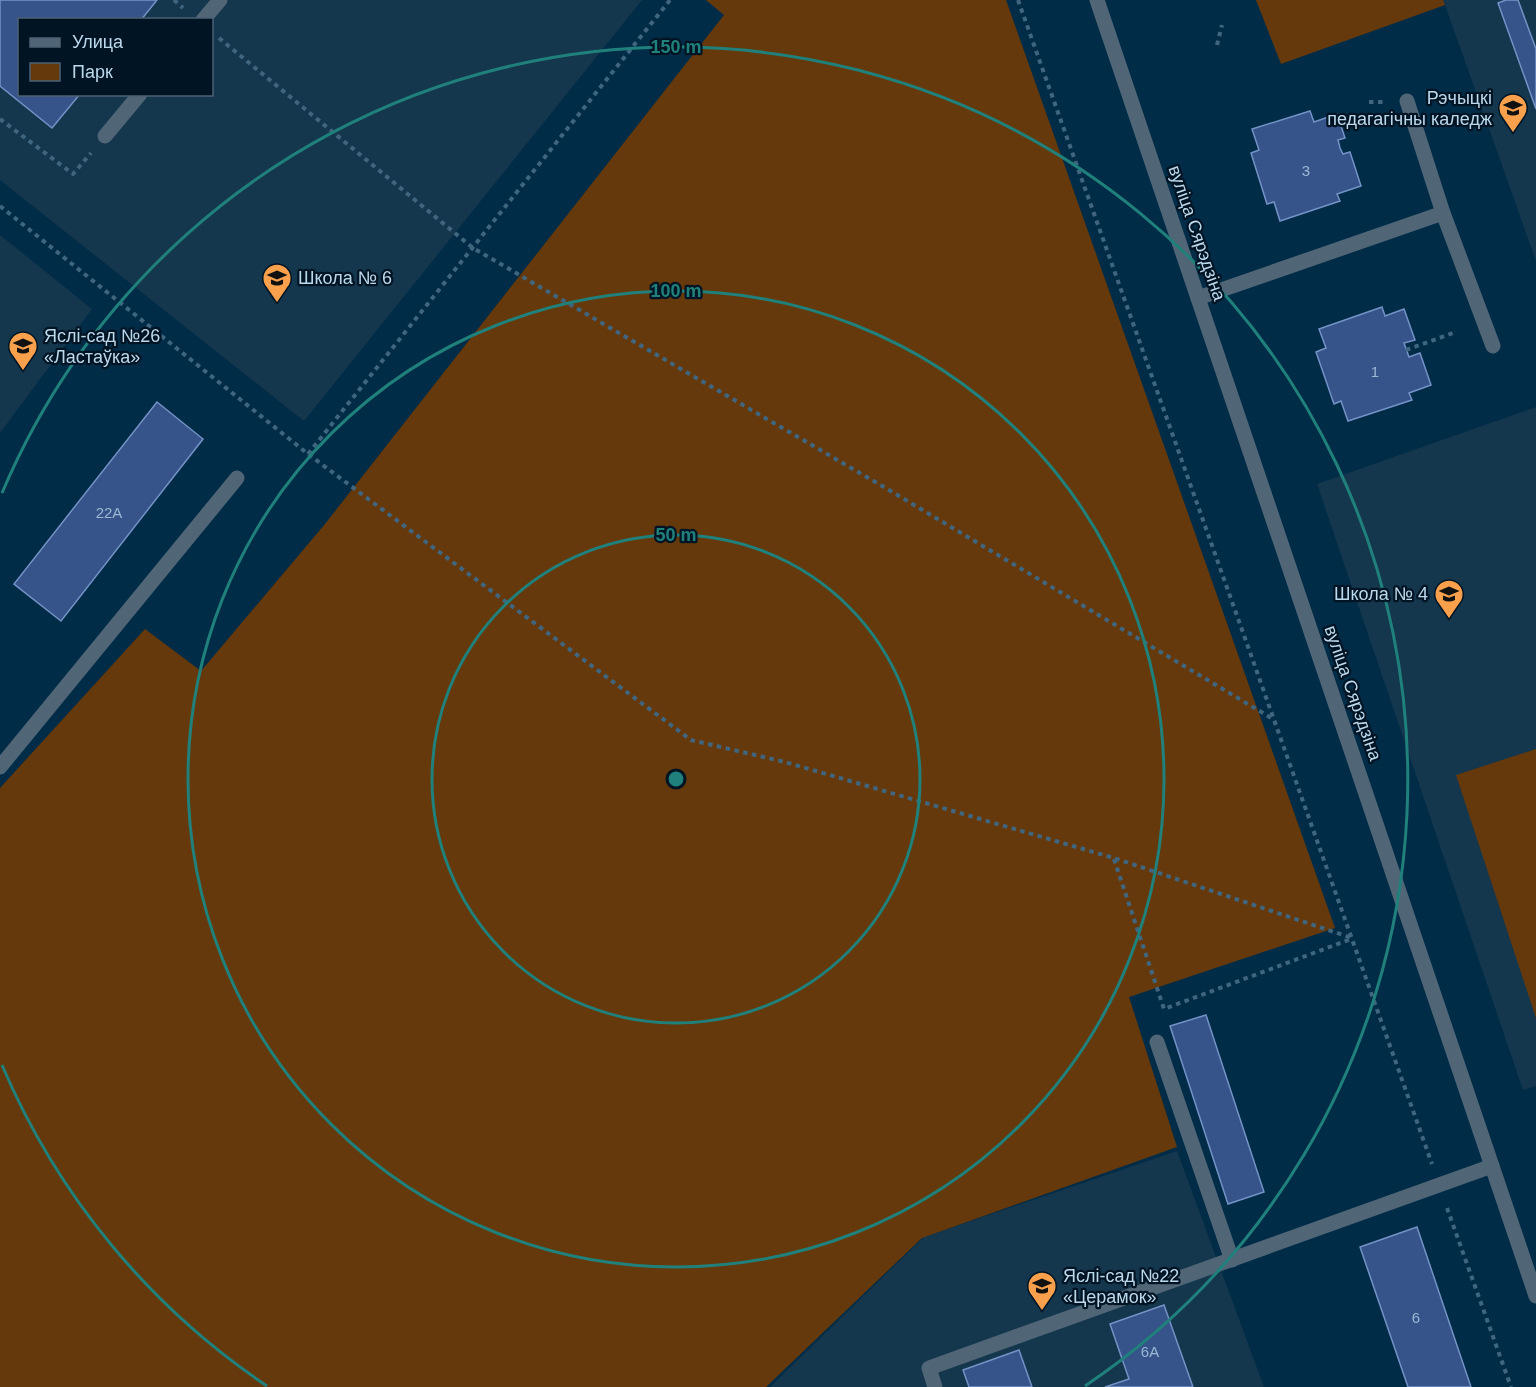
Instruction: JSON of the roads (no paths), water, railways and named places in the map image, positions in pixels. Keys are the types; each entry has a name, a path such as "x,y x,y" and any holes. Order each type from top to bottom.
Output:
{"street":[{"path":"205,18 220,0"},
{"name":"вуліца Сярэдзіна","path":"1097,0 1536,1296"},
{"path":"105,136 138,96"},
{"path":"1407,101 1443,213 1493,346"},
{"path":"1198,298 1443,213"},
{"path":"0,767 237,478"},
{"path":"1157,1042 1232,1260"},
{"path":"935,1387 929,1368 1492,1166"}],"place":[{"name":"Рэчыцкі педагагічны каледж","path":"1513,134"},
{"name":"Школа № 6","path":"277,304"},
{"name":"Яслі-сад №26 «Ластаўка»","path":"23,372"},
{"name":"Школа № 4","path":"1449,620"},
{"name":"Яслі-сад №22 «Церамок»","path":"1042,1312"}]}
